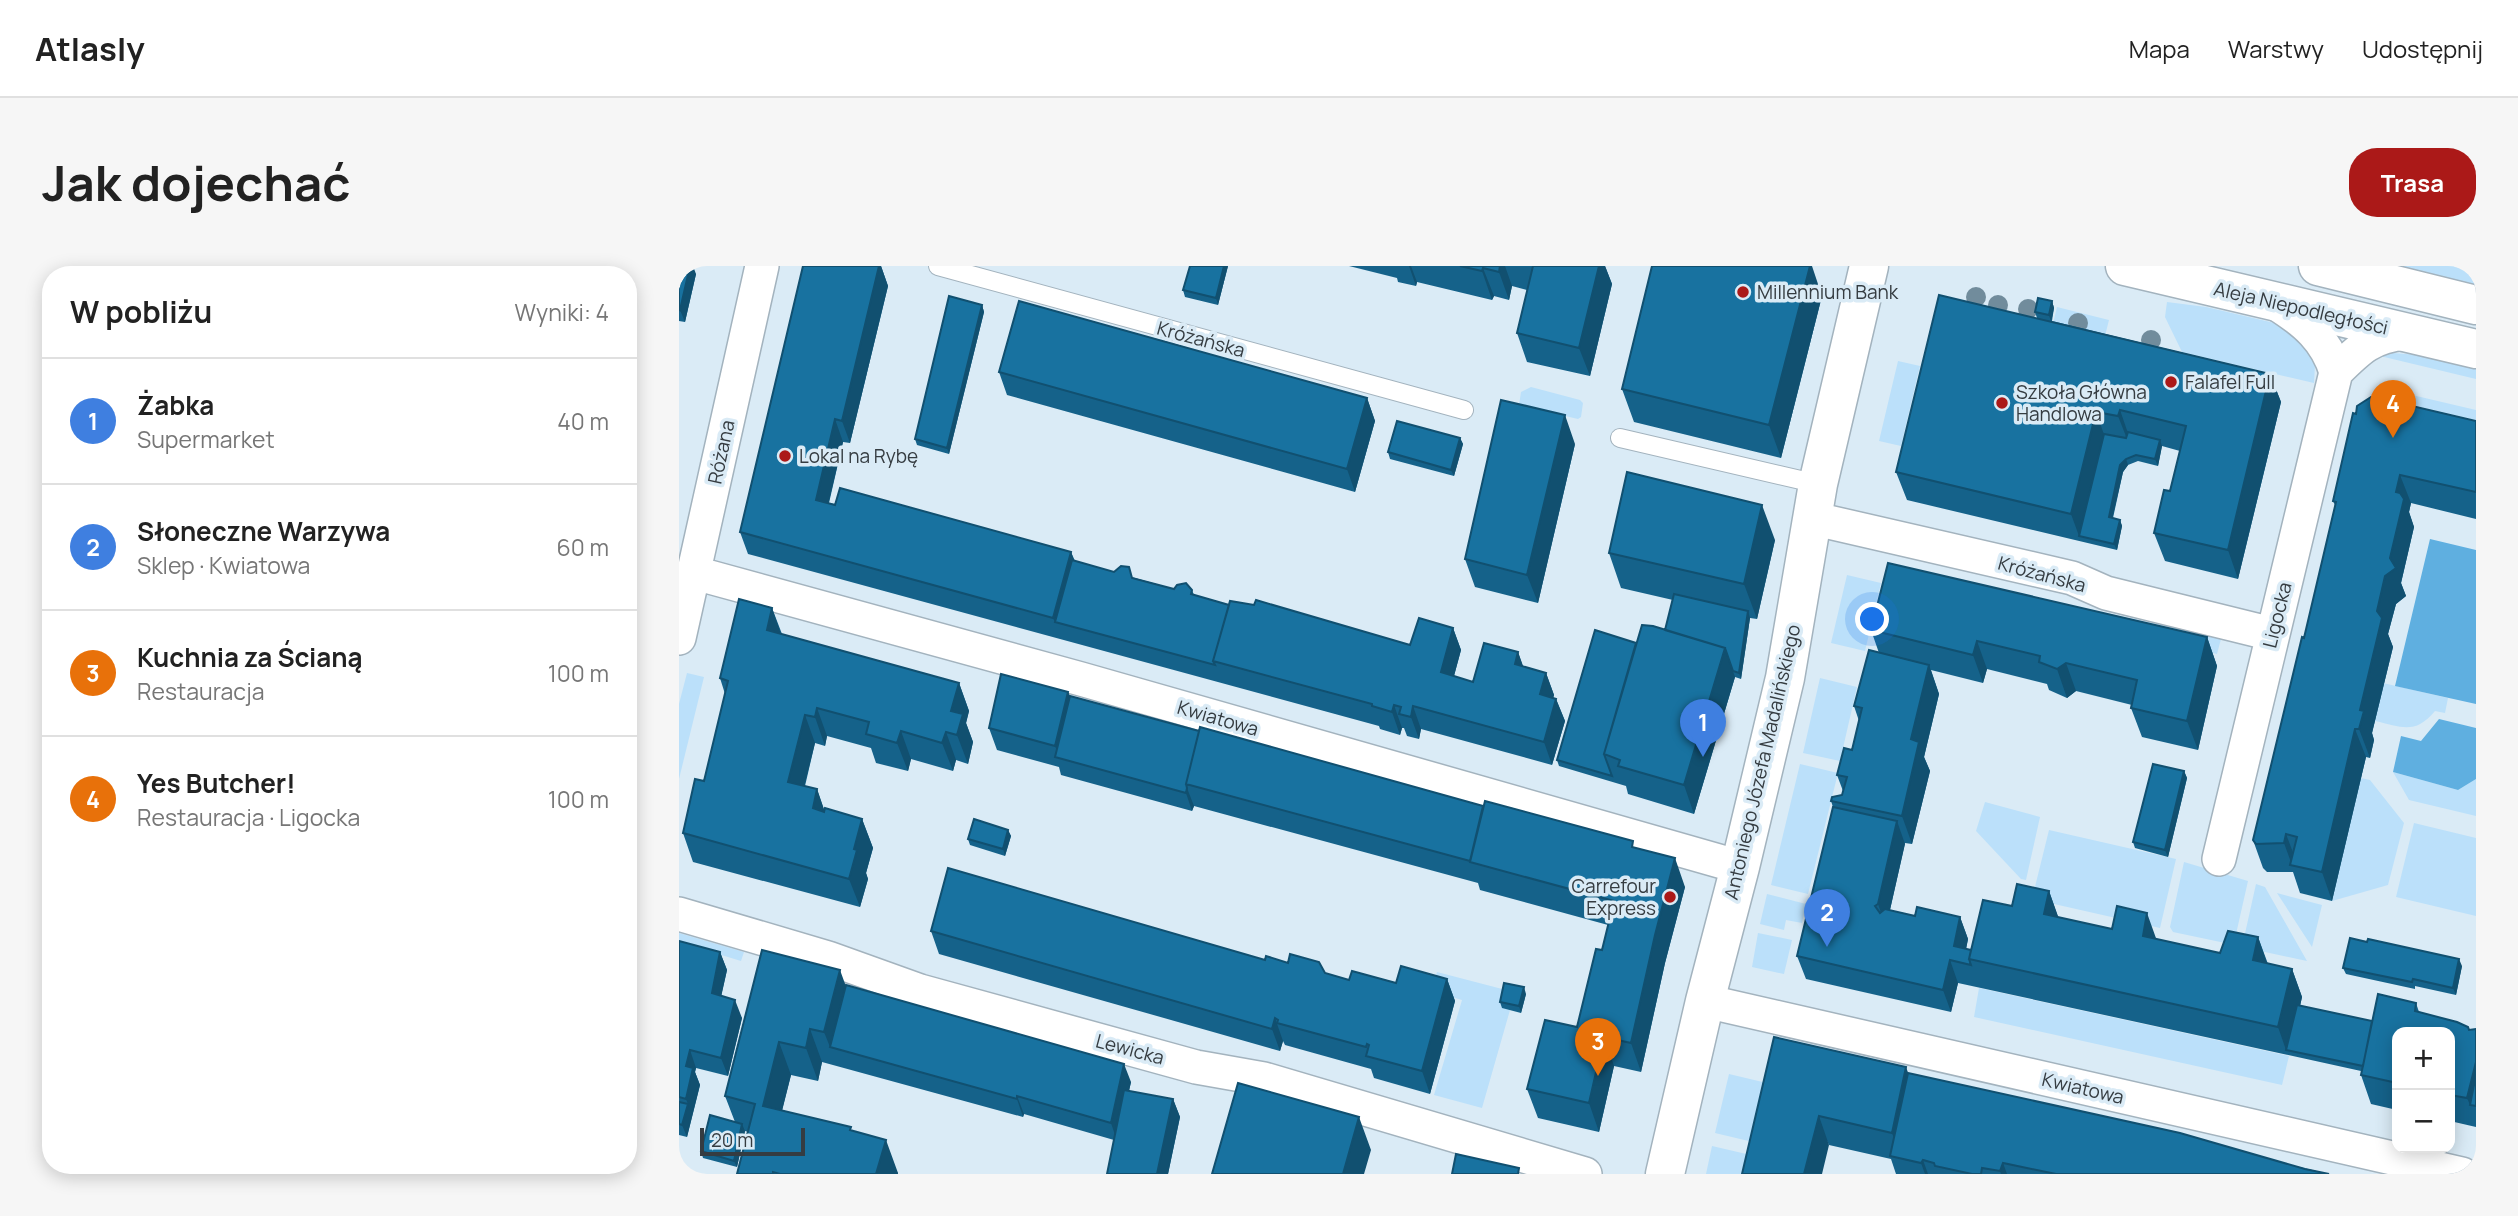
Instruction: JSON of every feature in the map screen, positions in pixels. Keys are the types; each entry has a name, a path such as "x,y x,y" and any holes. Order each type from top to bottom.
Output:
{"street":[{"name":"Różana","path":"679,638 762,266"},
{"name":"Antoniego Józefa Madalińskiego","path":"1665,1174 1785,678 1815,501 1869,266"},
{"name":"Aleja Niepodległości","path":"2125,266 2476,349"},
{"path":"2318,266 2360,272 2476,305"},
{"path":"2272,301 2311,328 2331,355 2336,372 2360,348 2385,335 2405,333"},
{"name":"Ligocka","path":"2219,859 2336,372"},
{"name":"Króżańska","path":"1815,501 2072,578 2106,593 2272,634"},
{"name":"Kwiatowa","path":"695,573 1081,679 1740,867"},
{"name":"Lewicka","path":"679,914 828,958 920,991 1196,1068 1264,1079 1585,1174"},
{"name":"Kwiatowa","path":"1705,1001 2462,1174"}],"lane":[{"name":"Króżańska","path":"938,266 1464,410"},
{"name":"Króżańska","path":"1620,439 1815,501"}],"shaded area":[{"path":"2400,266 2454,266 2476,271 2476,285"},
{"path":"2167,302 2206,307 2283,325 2311,353 2315,365 2314,383 2182,352 2165,317"},
{"path":"2057,307 2109,320 2105,336 2053,323"},
{"path":"2393,353 2418,355 2476,369 2476,379 2380,356"},
{"path":"1898,361 1920,366 1901,446 1879,441"},
{"path":"1531,387 1580,400 1583,403 1581,417 1578,419 1519,405 1521,392"},
{"path":"2378,387 2476,410 2476,420 2375,396"},
{"path":"2430,539 2476,550 2476,704 2395,686"},
{"path":"1847,575 1881,583 1865,651 1831,643"},
{"path":"2129,618 2221,639 2217,654 2122,631"},
{"path":"687,673 704,677 679,779 679,704"},
{"path":"1820,678 1857,687 1840,761 1803,753"},
{"path":"2383,683 2448,698 2445,713 2435,711 2421,724 2408,727 2375,721"},
{"path":"2439,719 2476,728 2476,779 2458,790 2393,772 2401,736 2421,741"},
{"path":"1800,764 1838,773 1808,894 1771,885"},
{"path":"2393,772 2458,790 2476,779 2476,816 2409,800"},
{"path":"2361,778 2370,780 2404,823 2388,885 2332,901"},
{"path":"1985,802 2040,817 2026,880 2021,879 1976,831"},
{"path":"2414,823 2476,838 2476,916 2396,897"},
{"path":"2049,830 2176,859 2160,928 2032,899"},
{"path":"2184,862 2248,881 2234,943 2173,932 2170,927"},
{"path":"2256,884 2265,887 2307,961 2242,947"},
{"path":"2277,893 2322,905 2312,947"},
{"path":"1767,894 1806,904 1802,923 1786,920 1784,930 1760,924"},
{"path":"679,933 744,952 741,961 679,942"},
{"path":"1758,933 1792,940 1784,974 1752,967"},
{"path":"1437,972 1506,990 1510,1010 1482,1108 1434,1095 1462,1000 1431,991"},
{"path":"1979,988 2289,1056 2282,1085 1974,1017"},
{"path":"1729,1074 1771,1084 1757,1143 1715,1133"},
{"path":"1712,1146 1755,1156 1750,1174 1706,1174"}],"building":[{"path":"679,266 690,266 680,310 679,309"},
{"path":"803,266 879,266 842,421 835,419 816,500 835,505 840,488 1071,552 1053,618 740,532"},
{"path":"1190,266 1224,266 1216,298 1183,290"},
{"path":"1460,266 1500,266 1499,272"},
{"path":"1533,266 1599,266 1579,348 1517,333"},
{"path":"1652,266 1810,266 1769,425 1622,389"},
{"path":"1939,295 2270,374 2228,550 2154,533 2164,490 2170,491 2186,426 2120,410 2118,416 2096,412 2071,514 1896,472"},
{"path":"949,296 982,305 947,448 915,439"},
{"path":"2038,298 2052,301 2049,315 2035,312"},
{"path":"1019,301 1367,398 1347,469 999,372"},
{"path":"2371,397 2476,421 2476,492 2400,475 2396,492 2404,499 2390,558 2396,568 2385,576 2377,611 2382,618 2360,710 2364,711 2359,729 2355,729 2322,872 2290,865 2297,837 2286,834 2284,843 2256,844 2253,840 2336,502 2333,501 2353,413 2356,414 2357,406"},
{"path":"1501,400 1565,415 1527,575 1465,559"},
{"path":"1397,421 1460,438 1451,470 1388,452"},
{"path":"2128,432 2160,440 2155,459 2136,455 2120,465 2109,517 2120,520 2114,544 2079,536 2104,434 2126,438"},
{"path":"1627,472 1762,505 1744,584 1609,553"},
{"path":"1072,560 1114,572 1121,566 1129,567 1132,578 1174,589 1177,585 1186,583 1192,590 1191,594 1229,605 1213,661 1215,665 1055,622"},
{"path":"1888,563 2207,637 2187,721 2131,708 2137,680 2066,663 2057,669 2039,662 2040,656 1977,641 1973,655 1871,630"},
{"path":"1674,594 1748,611 1739,673 1733,671 1725,648 1665,630"},
{"path":"739,599 772,608 767,630 959,683 951,711 963,714 957,735 946,732 942,743 901,731 897,743 866,734 869,722 817,708 815,717 805,715 788,782 817,789 813,808 824,812 825,808 862,819 849,879 683,833 695,779 704,781 728,681 720,678"},
{"path":"1256,600 1410,645 1419,618 1453,628 1441,672 1473,682 1484,643 1518,652 1515,664 1546,673 1540,694 1556,699 1544,742 1413,706 1411,717 1399,714 1401,707 1394,705 1392,712 1372,704 1213,661 1230,601 1254,605"},
{"path":"1642,625 1725,648 1684,785 1618,766 1620,760 1604,754"},
{"path":"1595,630 1636,643 1604,754 1612,776 1557,760"},
{"path":"1869,650 1929,665 1911,739 1919,742 1902,816 1831,801 1832,797 1842,795 1847,777 1837,775 1844,748 1852,750 1862,708 1854,706"},
{"path":"1001,674 1068,692 1055,746 989,728"},
{"path":"1070,696 1199,731 1186,793 1055,757"},
{"path":"1200,727 1483,806 1470,861 1186,784"},
{"path":"2153,764 2184,771 2165,850 2133,842"},
{"path":"1485,801 1633,841 1632,847 1675,858 1631,1043 1604,1037 1589,1103 1527,1089 1545,1020 1577,1027 1596,949 1602,950 1614,901 1470,862"},
{"path":"1833,807 1897,821 1878,904 1875,906 1880,913 1885,909 1915,916 1917,907 1960,917 1954,946 1971,950 1971,965 1950,960 1943,990 1797,956"},
{"path":"974,819 1008,830 1003,849 968,839"},
{"path":"948,868 1265,960 1266,956 1288,963 1290,954 1319,962 1325,973 1349,980 1352,971 1396,983 1401,966 1447,979 1422,1071 1366,1056 1367,1044 1366,1047 1277,1023 1275,1018 1272,1029 931,931"},
{"path":"2017,884 2049,891 2044,914 2112,929 2117,906 2147,913 2143,936 2220,953 2228,931 2258,937 2253,960 2292,969 2278,1027 1969,959 1983,900 2012,906"},
{"path":"2350,938 2367,942 2368,939 2459,959 2453,988 2343,968"},
{"path":"679,941 720,952 712,993 735,1000 721,1058 690,1050 686,1066 693,1068 686,1099 679,1097"},
{"path":"762,950 840,970 824,1032 810,1029 806,1048 779,1042 763,1106 851,1127 850,1130 886,1140 876,1174 737,1174 755,1104 725,1096"},
{"path":"1504,983 1524,987 1519,1006 1500,1002"},
{"path":"846,985 1124,1064 1111,1123 830,1047"},
{"path":"2378,994 2416,1003 2415,1011 2457,1022 2469,1030 2476,1029 2476,1062 2467,1098 2455,1096 2455,1027 2392,1027 2392,1082 2361,1075"},
{"path":"2297,1005 2372,1021 2363,1066 2286,1050"},
{"path":"1774,1037 1906,1067 1892,1133 1819,1116 1804,1174 1742,1174"},
{"path":"1908,1073 2180,1133 2329,1174 2056,1174 2003,1163 2000,1171 1982,1168 1981,1174 1972,1174 1935,1166 1934,1163 1923,1160 1921,1163 1890,1156"},
{"path":"2476,1075 2476,1106 2470,1105"},
{"path":"1238,1083 1359,1117 1343,1174 1212,1174"},
{"path":"1124,1090 1173,1099 1157,1174 1107,1174"},
{"path":"679,1102 688,1104 682,1125 679,1124"},
{"path":"710,1115 742,1124 734,1161 701,1151"},
{"path":"1456,1154 1519,1168 1518,1174 1452,1174"}],"place":[{"name":"Millennium Bank","path":"1743,292"},
{"name":"Falafel Full","path":"2171,382"},
{"name":"Szkoła Główna Handlowa","path":"2002,403"},
{"name":"Yes Butcher!","path":"2393,438"},
{"name":"Lokal na Rybę","path":"785,456"},
{"name":"Żabka","path":"1703,757"},
{"name":"Carrefour Express","path":"1670,897"},
{"name":"Słoneczne Warzywa","path":"1827,947"},
{"name":"Kuchnia za Ścianą","path":"1598,1076"}]}
